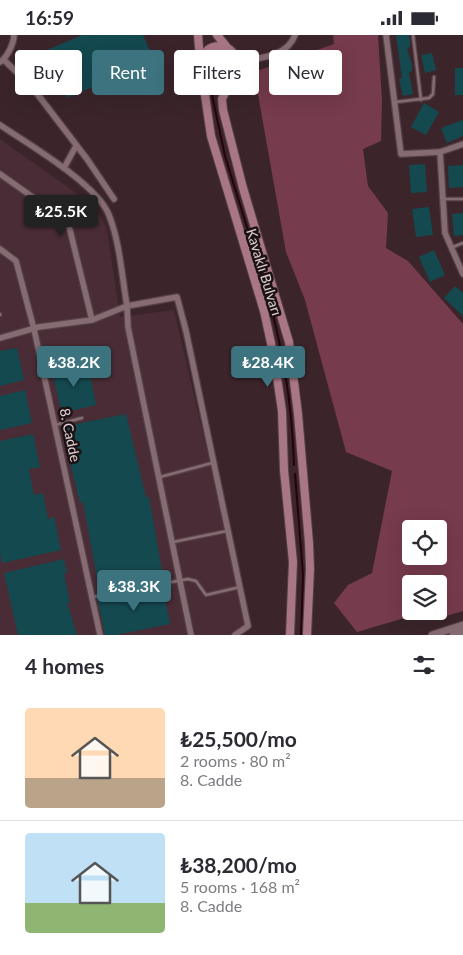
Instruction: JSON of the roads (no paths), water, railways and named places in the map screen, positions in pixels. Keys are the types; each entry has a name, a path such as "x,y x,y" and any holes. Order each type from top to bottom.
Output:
{"main road":[{"name":"Kavaklı Bulvarı","path":"198,35 200,50"},
{"path":"217,35 231,50"},
{"path":"208,50 216,46 228,48"},
{"name":"Kavaklı Bulvarı","path":"206,95 213,144 264,311 274,357 282,411 284,470 293,562 290,635"},
{"name":"Kavaklı Bulvarı","path":"224,95 222,99 228,138 280,312 292,363 310,563 307,635"}],"street":[{"path":"14,35 14,40 2,61 32,87 114,199"},
{"path":"259,57 280,53 290,45 295,35"},
{"path":"386,35 401,154 440,152 463,143"},
{"path":"0,125 64,168 96,197 109,214 127,306 128,327 191,635"},
{"path":"64,168 76,146"},
{"path":"440,152 445,233 463,274"},
{"path":"0,174 68,221 92,319"},
{"name":"8. Cadde","path":"0,249 16,261 34,329 100,635"},
{"path":"0,338 34,329 92,319 127,306 176,297 214,463 248,626 235,635"},
{"path":"432,635 463,625"},
{"path":"453,635 463,632"}],"lane":[{"path":"413,35 421,100"},
{"path":"394,102 421,100 433,95 434,77"},
{"path":"442,199 463,199"},
{"path":"450,247 463,243"},
{"path":"55,425 82,418"},
{"path":"158,478 214,463"},
{"path":"172,543 228,531"},
{"path":"92,597 188,579 196,581 206,595 240,587"}],"waterway":[{"path":"212,95 225,156 263,279"},
{"path":"265,287 286,375 294,465"},
{"path":"295,474 303,574 301,635"}]}
